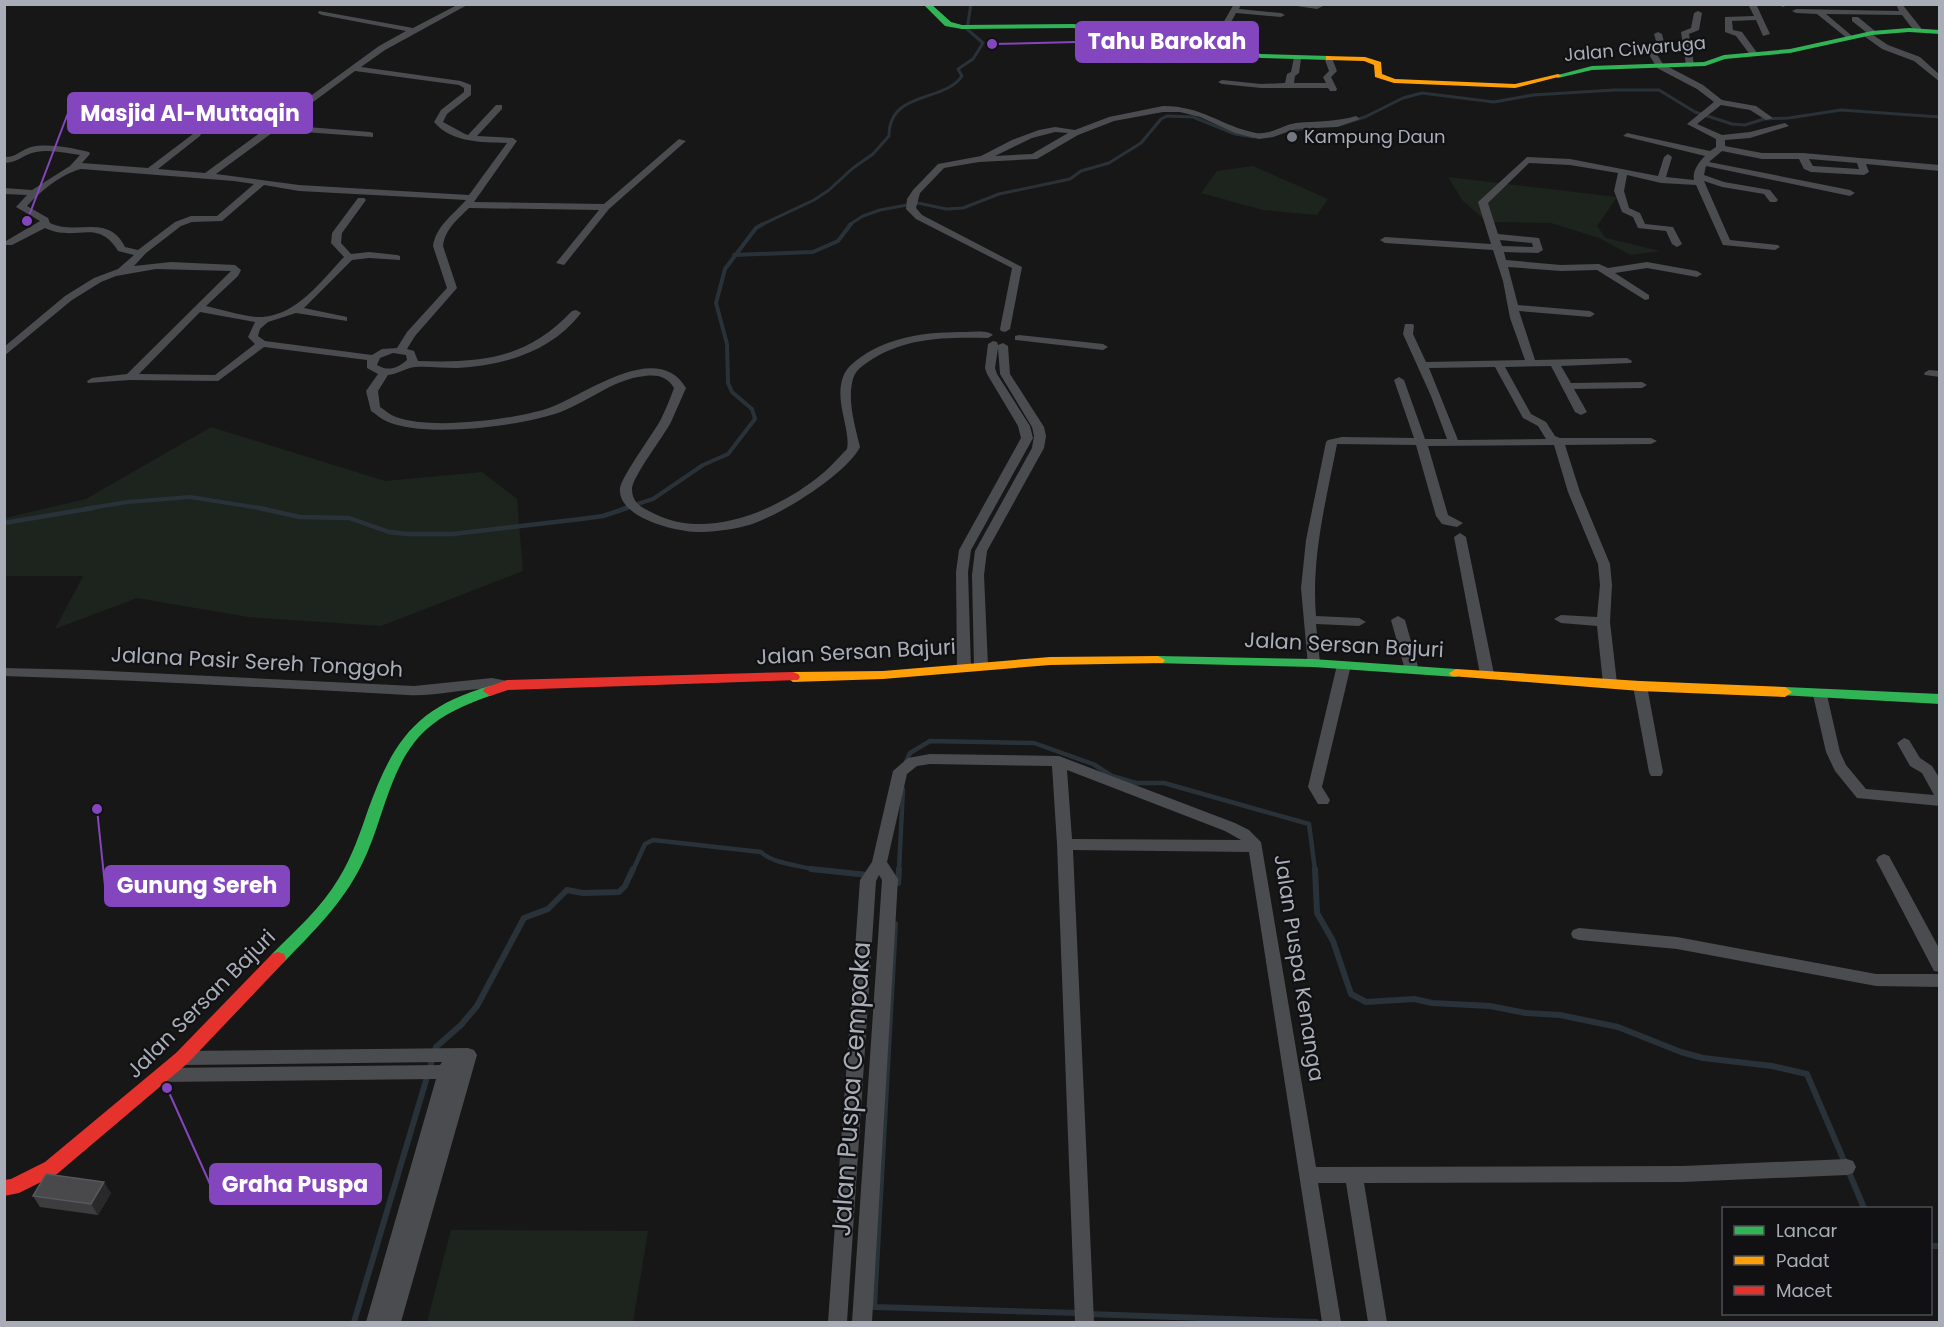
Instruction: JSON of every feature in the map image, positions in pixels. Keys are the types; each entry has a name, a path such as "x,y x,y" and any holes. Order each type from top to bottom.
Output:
{"main road":[{"name":"Jalan Ciwaruga","path":"926,4 948,24 968,27 1073,26 1109,30 1171,38 1241,54 1297,59 1372,60 1378,64 1378,75 1394,81 1495,86 1528,84 1592,68 1690,65 1724,57 1790,51 1869,33 1918,30 1940,32"},
{"name":"Jalan Sersan Bajuri","path":"4,1188 13,1187 51,1168 182,1058 319,916 345,883 362,851 393,766 405,744 421,726 453,705 507,685 883,675 1050,661 1148,659 1313,663 1640,686 1940,699"}],"street":[{"path":"207,176 382,48 466,4"},
{"path":"1286,4 1317,7 1324,4"},
{"path":"1752,4 1766,34"},
{"path":"1897,4 1918,30"},
{"path":"1208,46 1222,31 1236,8 1281,15"},
{"path":"1796,11 1904,13"},
{"path":"1818,11 1848,37"},
{"path":"322,14 413,30"},
{"path":"1690,65 1685,32 1695,30 1698,14"},
{"path":"1754,54 1739,34 1729,33 1728,19 1758,18"},
{"path":"1855,19 1885,47 1914,56 1940,81"},
{"path":"1099,48 1109,30"},
{"path":"1658,34 1662,50 1651,51 1660,66 1700,87 1719,102 1753,108 1769,118"},
{"path":"1290,86 1288,80 1296,70 1297,59"},
{"path":"1222,82 1331,87 1327,77 1333,70 1329,60"},
{"path":"356,69 461,83 468,87 468,93 440,116 438,122 451,133 470,138 513,141 470,201 438,239 438,246 453,288 411,334 401,350"},
{"path":"1719,102 1691,124 1721,143 1762,156 1803,156 1940,168"},
{"path":"470,138 499,107"},
{"path":"1005,329 1017,267 919,217 910,205 916,192 937,169 948,164 983,159 1034,157 1075,133 1112,119 1163,109 1196,113 1238,131 1259,136 1270,135 1295,126 1336,124 1356,119"},
{"path":"1775,247 1726,243 1699,180 1703,163 1721,143 1785,126"},
{"path":"275,127 370,135"},
{"path":"983,159 1006,144 1056,128 1069,129 1075,133"},
{"path":"150,171 197,134"},
{"path":"1627,136 1710,154"},
{"path":"561,263 606,207 682,141"},
{"path":"4,160 16,160 38,149 86,154 74,167 34,193 21,207 45,220 45,224 61,231 91,229 111,233 118,239 121,249 140,253"},
{"path":"1661,180 1668,158"},
{"path":"1531,362 1483,202 1527,160 1623,171 1661,180 1699,180 1767,192 1773,200"},
{"path":"1703,163 1850,193"},
{"path":"74,167 150,171 310,188 470,201 606,207"},
{"path":"1623,171 1619,191 1625,210 1638,215 1640,225 1670,229 1677,244"},
{"path":"118,273 178,224 191,219 219,219 261,183"},
{"path":"4,191 34,193"},
{"path":"349,257 336,243 337,235 361,200"},
{"path":"9,243 45,224"},
{"path":"1385,240 1496,244"},
{"path":"296,310 349,257 372,255 397,258"},
{"path":"1501,263 1561,268 1598,266 1645,297"},
{"path":"1608,271 1647,265 1697,274"},
{"path":"4,353 64,303 96,281 118,273 172,266 231,267 236,270 130,376"},
{"path":"198,308 262,320 296,310 343,319"},
{"path":"1514,308 1590,314"},
{"path":"373,358 371,366 378,371 385,372 399,370 410,364 454,366 506,358 539,345 554,336 565,328 576,313"},
{"path":"262,320 254,331 254,337 262,344 373,358 385,352 401,350 412,355 410,364"},
{"path":"1409,327 1408,334 1437,396 1454,443"},
{"path":"981,666 978,575 980,557 983,546 1038,448 1040,436 1038,427 1005,374 994,331 1005,329 1015,332 1019,338"},
{"path":"385,372 372,391 375,408 381,416 403,424 441,426 514,420 547,413 566,406 625,376 648,371 665,374 676,380 680,388 665,423 626,486 627,499 635,509 657,520 694,528 744,523 777,508 821,481 852,451 854,447 847,416 847,381 852,369 872,353 911,339 938,335 1013,344 1019,338"},
{"path":"1019,338 1103,347"},
{"path":"964,668 963,560 969,542 1024,445 1027,432 992,374 990,368 995,342"},
{"path":"92,381 130,376 218,378 262,344"},
{"path":"1422,365 1626,361"},
{"path":"1554,362 1581,412"},
{"path":"1498,363 1527,416 1542,424 1551,438 1559,443 1574,492 1604,564 1606,585 1603,621 1610,683"},
{"path":"1399,380 1421,443 1442,516 1446,521 1457,523"},
{"path":"1567,386 1642,385"},
{"path":"1313,663 1307,588 1312,540 1331,444 1342,440 1421,443 1651,441"},
{"path":"1008,472 1022,476"},
{"path":"1460,537 1487,674"},
{"path":"1561,619 1603,621"},
{"path":"1310,620 1359,622"},
{"path":"1398,620 1412,670"},
{"path":"1323,800 1316,787 1316,782 1344,665"},
{"name":"Jalana Pasir Sereh Tonggoh","path":"4,672 88,674 414,691 492,683 507,685"},
{"path":"1640,686 1656,772"},
{"path":"1820,695 1833,752 1840,767 1862,794 1940,801"},
{"path":"1904,743 1914,762 1927,770 1940,793"},
{"name":"Jalan Puspa Kenanga","path":"905,766 930,759 1059,761 1239,831 1256,846 1310,1175 1331,1323"},
{"path":"1059,761 1065,844 1084,1323"},
{"name":"Jalan Puspa Cempaka","path":"837,1323 868,880 879,863 898,778 905,766"},
{"path":"1065,844 1256,846"},
{"path":"1884,860 1940,966"},
{"path":"879,863 890,879"},
{"path":"868,880 890,879"},
{"name":"Jalan Puspa Cempaka","path":"862,1323 890,879"},
{"path":"1580,934 1677,943 1876,980 1940,981"},
{"path":"860,1001 882,1001"},
{"path":"182,1058 453,1067"},
{"path":"162,1076 453,1067"},
{"path":"376,1323 453,1067"},
{"path":"392,1323 453,1067"},
{"path":"1310,1175 1683,1174 1847,1167"},
{"path":"1354,1176 1378,1323"}],"shaded area":[{"path":"1253,166 1328,199 1317,215 1263,210 1201,193 1217,171"},
{"path":"1448,177 1617,197 1597,226 1606,238 1660,251 1631,255 1599,238 1551,223 1487,222 1462,200"},
{"path":"211,427 385,481 482,472 517,499 523,571 381,626 248,617 137,598 55,629 83,576 5,576 5,518 86,499"},
{"path":"451,1230 648,1231 633,1322 427,1322"}],"building":[{"path":"46,1174 104,1182 91,1204 33,1196"}],"waterway":[{"path":"762,224 814,200 829,190 853,168 873,154 889,136 891,121 898,111 907,104 954,84 962,76 958,69 973,59 983,43 967,29 971,4"},
{"path":"1339,125 1365,117 1403,98 1422,93 1494,102 1533,95 1614,90 1659,90 1695,112 1732,124 1745,125 1764,119 1789,118 1841,110 1940,117"},
{"path":"849,225 863,216 880,210 918,203 946,209 963,208 999,194 1070,179 1081,171 1109,163 1141,143 1161,119 1167,116 1193,117 1235,134 1254,137"},
{"path":"1289,131 1307,128"},
{"path":"736,255 756,228 762,224"},
{"path":"736,255 813,252 838,241 851,224"},
{"path":"622,509 653,499 703,465 728,454 755,419 752,409 732,392 728,383 727,344 716,303 725,269 736,255"},
{"path":"84,509 128,502 190,497 266,509"},
{"path":"4,523 93,508"},
{"path":"259,508 300,517 349,518 389,532 407,534 453,534 581,519 603,516 627,508"},
{"path":"904,766 910,753 930,741 1034,743 1093,764 1112,776 1136,783 1164,783 1309,824 1315,870"},
{"path":"899,870 903,789"},
{"path":"633,870 645,844 653,840 761,852 779,862 815,870"},
{"path":"354,1322 436,1047 461,1025 477,1006 524,918 548,909 567,890 583,893 619,892 625,886 633,869"},
{"path":"811,869 868,875"},
{"path":"898,883 899,869"},
{"path":"1315,869 1317,913 1333,941 1351,994 1366,1002 1414,999 1432,1003 1490,1006 1526,1013 1560,1015 1618,1027 1681,1052 1703,1058 1772,1066 1807,1074 1845,1163"},
{"path":"895,924 874,1307 1080,1313"},
{"path":"1848,1170 1864,1207"},
{"path":"1932,1246 1940,1246"},
{"path":"1088,1314 1316,1322"}],"traffic: fast":[{"path":"926,4 948,24 962,27 1073,26 1171,38 1261,56 1329,58"},
{"path":"1558,76 1592,68 1705,64 1724,57 1790,51 1872,33 1909,30 1940,32"},
{"path":"1158,660 1313,663 1456,673"},
{"path":"278,958 322,912 345,882 355,864 387,779 407,741 421,726 436,715 490,691"},
{"path":"1785,692 1940,699"}],"traffic: slow":[{"path":"1329,58 1365,59 1378,64 1378,75 1394,81 1515,86 1558,76"},
{"path":"793,677 883,675 1050,661 1158,660"},
{"path":"1456,673 1640,686 1785,692"}],"traffic: jam":[{"path":"490,691 507,685 793,677"},
{"path":"4,1188 13,1187 51,1168 182,1058 278,958"}],"place":[{"name":"Tahu Barokah","path":"992,44"},
{"name":"Kampung Daun","path":"1292,137"},
{"name":"Masjid Al-Muttaqin","path":"27,221"},
{"name":"Gunung Sereh","path":"97,809"},
{"name":"Graha Puspa","path":"167,1088"}]}
